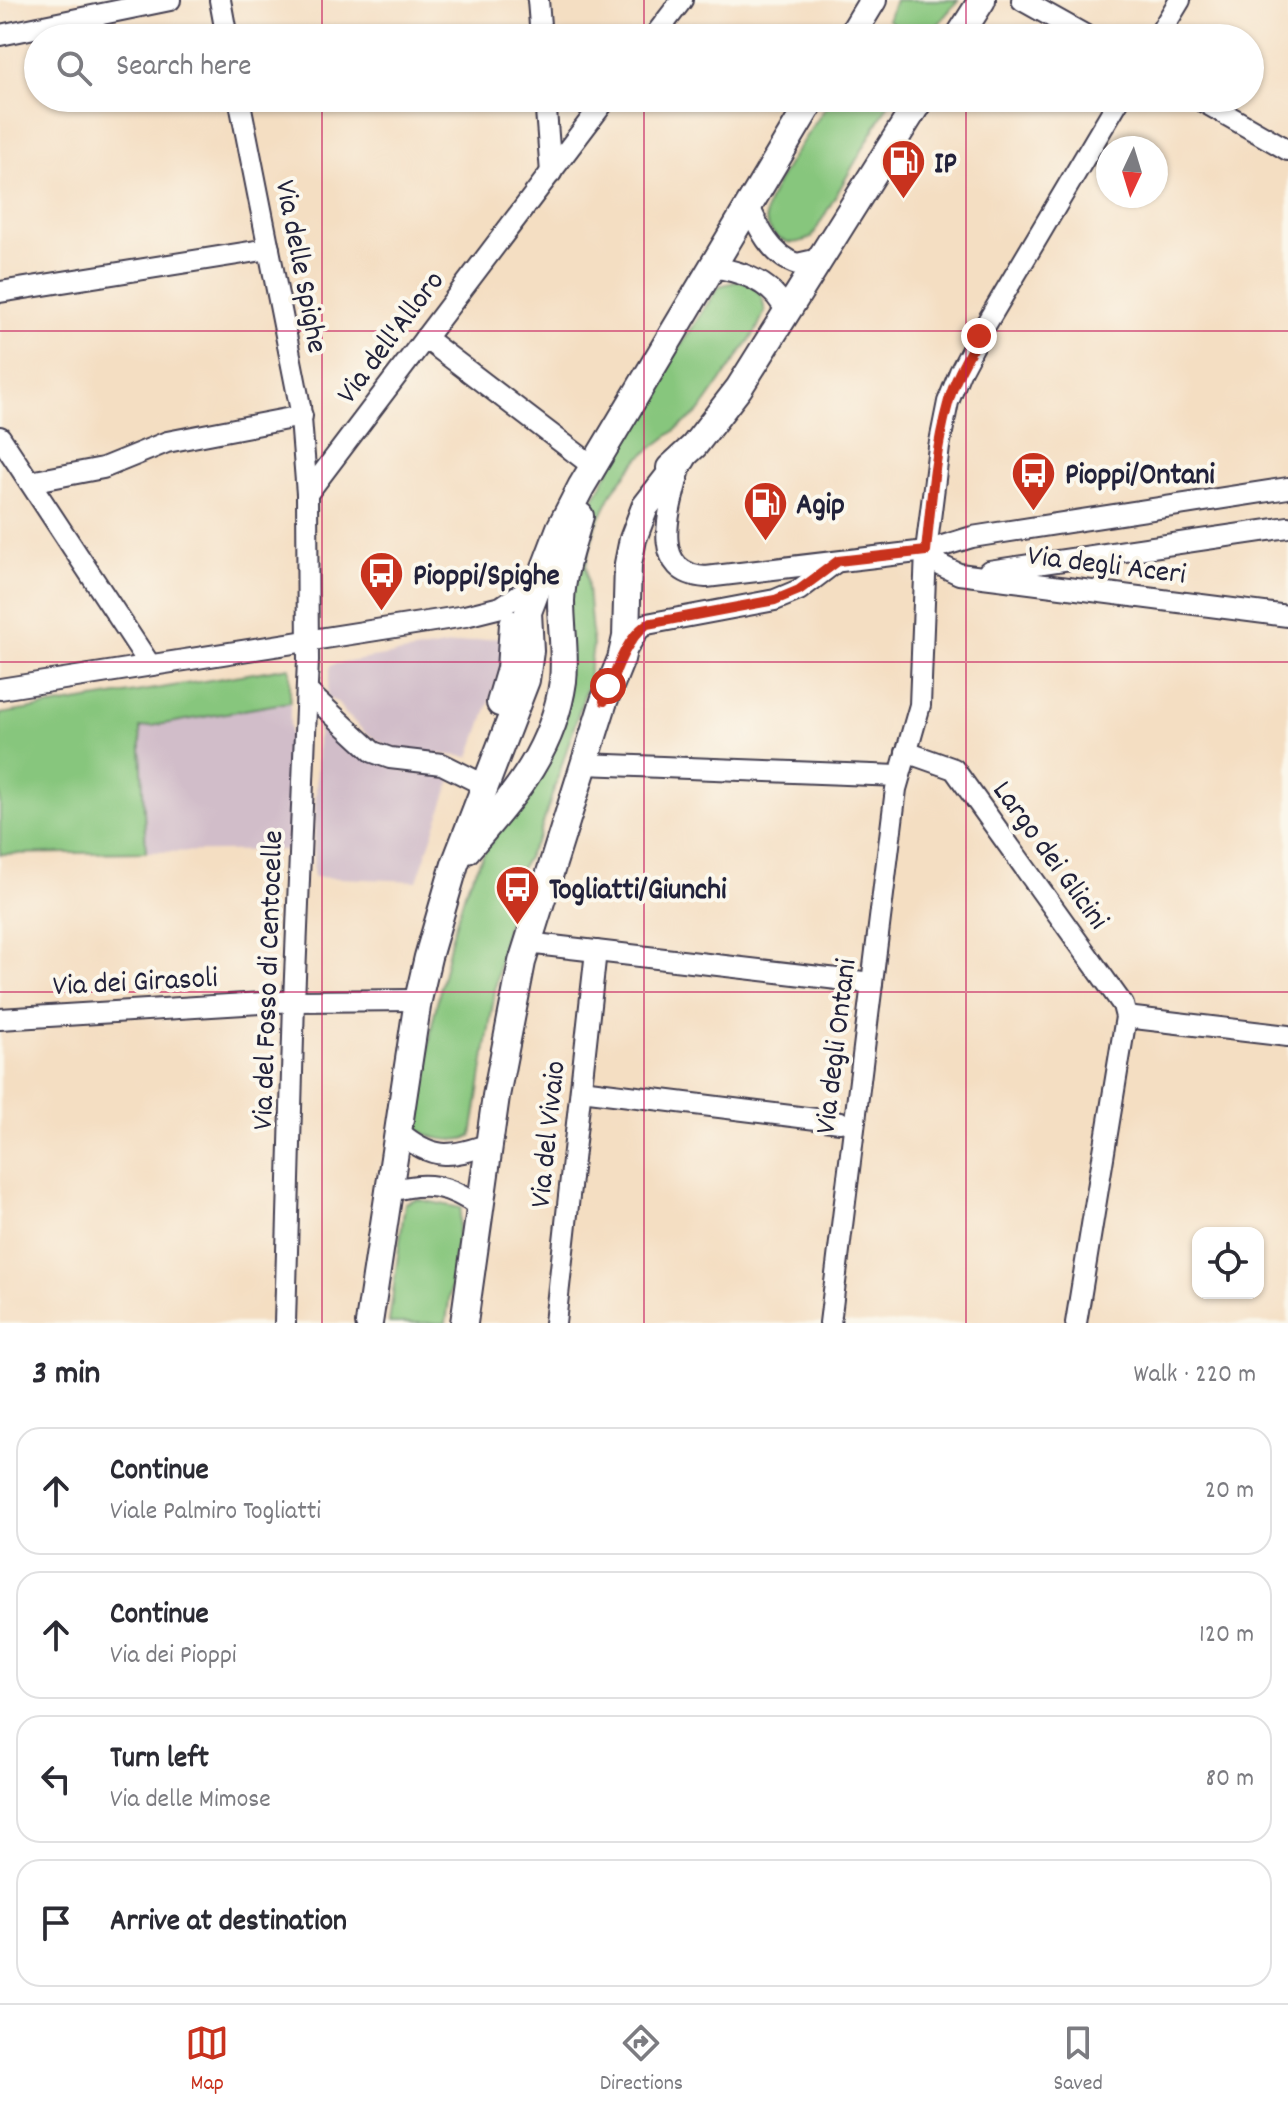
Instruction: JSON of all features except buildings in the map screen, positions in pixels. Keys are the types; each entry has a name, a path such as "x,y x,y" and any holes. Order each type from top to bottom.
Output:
{"main road":[{"path":"858,24 873,0"},
{"path":"967,24 982,0"},
{"path":"455,864 526,680 530,651 528,612 542,568 573,501 804,112"},
{"path":"464,1323 512,1006 527,943 604,701 621,659 628,623 627,574 633,539 652,496 727,407 912,112"},
{"path":"604,701 613,646 610,568 620,526 635,498 683,458"},
{"path":"455,864 527,777 547,740 563,678 561,610 564,577 594,467"},
{"path":"455,864 511,763 540,690 547,648 545,599 573,501"},
{"path":"369,1323 418,1000 476,781 508,676 514,618 520,594 542,568"}],"street":[{"path":"53,24 170,0"},
{"path":"220,0 224,24"},
{"path":"538,0 540,24"},
{"path":"664,24 682,0"},
{"path":"1022,0 1065,24"},
{"path":"1165,24 1180,0"},
{"path":"0,35 24,30"},
{"name":"Via delle Spighe","path":"242,112 302,416 307,494"},
{"path":"546,112 551,173"},
{"name":"Via dell'Alloro","path":"307,494 597,112"},
{"name":"Via degli Ontani","path":"830,1323 899,776 916,725 922,687 926,551 948,402 960,372 1112,112"},
{"path":"1222,112 1288,149"},
{"path":"748,204 762,234 782,256 797,264 819,259"},
{"path":"0,292 269,249"},
{"path":"711,267 747,274 776,296 787,314"},
{"path":"425,338 594,467"},
{"path":"30,482 103,468 175,440 302,416"},
{"path":"0,437 150,665"},
{"path":"683,458 669,512 667,538 671,557 684,571 700,577 926,551 972,537 1288,488"},
{"path":"307,494 308,640"},
{"path":"965,575 1288,527"},
{"name":"Via degli Aceri","path":"926,551 942,566 965,575 1288,616"},
{"path":"621,659 633,637 647,624 775,600 799,590 838,561"},
{"path":"0,689 482,612 501,607 520,594"},
{"name":"Via del Fosso di Centocelle","path":"285,1323 308,640"},
{"path":"307,691 373,752 390,758 442,764 476,781"},
{"name":"Largo dei Glicini","path":"906,752 954,769 1123,1005 1126,1017"},
{"path":"584,764 899,776"},
{"path":"527,943 872,983"},
{"name":"Via del Vivaio","path":"555,1323 596,951"},
{"name":"Via dei Girasoli","path":"0,1019 294,1001 418,1000"},
{"path":"1076,1323 1126,1017 1288,1036"},
{"path":"581,1090 840,1122"},
{"path":"399,1132 419,1148 435,1154 453,1155 489,1144"},
{"path":"388,1192 418,1185 438,1186 460,1193 480,1207"}],"shaded area":[{"path":"504,636 502,665 470,757 392,749 366,733 337,702 327,698 330,665"},
{"path":"290,702 289,850 146,852 139,728"},
{"path":"319,711 355,753 407,772 453,775 417,881 313,877"}],"green space":[{"path":"895,0 958,0 938,24 894,24 888,20"},
{"path":"823,112 884,112 812,237 790,243 774,235 766,215 776,185"},
{"path":"738,281 751,283 762,297 765,311 756,331 699,412 639,458 614,489 595,528 586,565 593,646 587,686 539,836 521,868 502,946 472,1136 451,1140 436,1138 417,1128 432,1025 452,936 466,889 485,851 541,772 579,539 594,499 645,401 719,286"},
{"path":"290,667 290,702 140,728 146,852 0,854 0,714"},
{"path":"416,1199 461,1208 446,1323 389,1323 405,1203"}],"place":[{"name":"IP","path":"903,201"},
{"name":"Pioppi/Ontani","path":"1034,512"},
{"name":"Agip","path":"765,542"},
{"name":"Pioppi/Spighe","path":"382,613"},
{"name":"Togliatti/Giunchi","path":"518,927"}],"route":[{"path":"608,686 604,701 633,637 647,624 769,602 799,590 838,561 926,551 932,490 948,402 979,336"}]}
